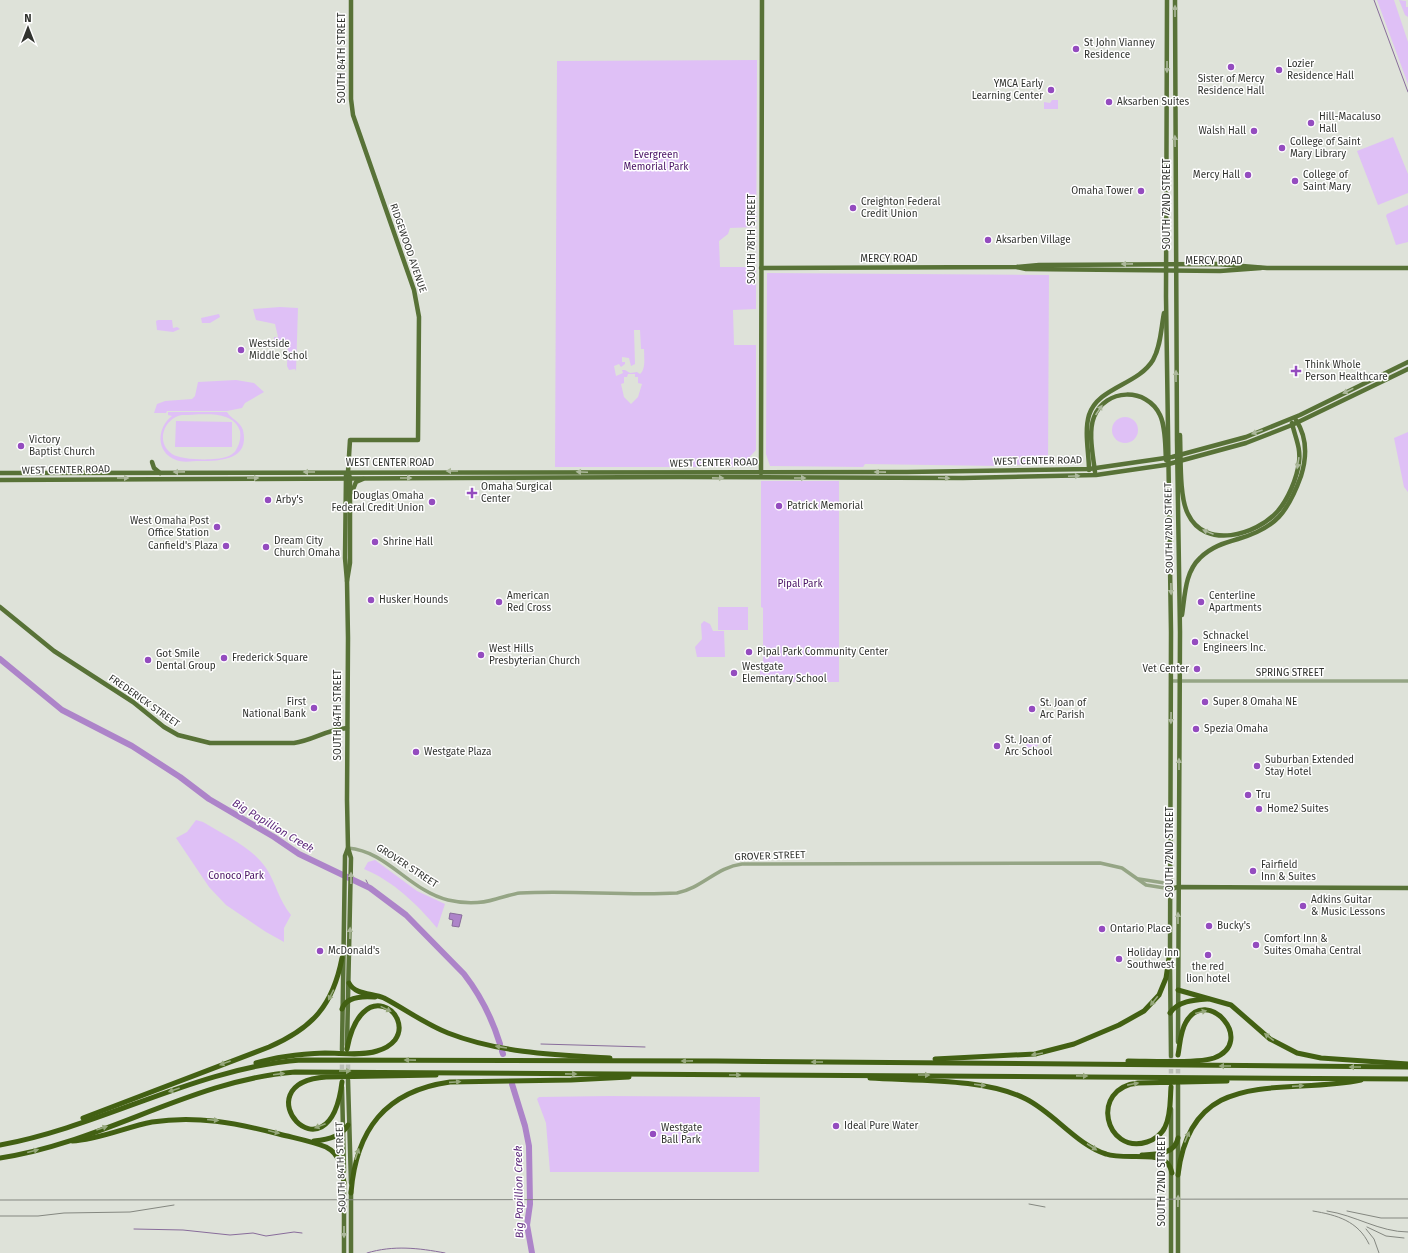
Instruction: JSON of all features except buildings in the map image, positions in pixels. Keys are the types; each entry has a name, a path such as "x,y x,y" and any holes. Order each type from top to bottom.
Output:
{"highway":[{"path":"856,1062 1017,1056 1045,1052 1074,1044 1131,1019 1150,1006 1159,995 1165,982 1170,951"},
{"path":"31,1138 269,1047 297,1033 311,1022 327,1002 338,978 342,958"},
{"path":"349,983 354,990 377,995 445,1031 475,1042 555,1055 657,1061"},
{"path":"1178,990 1215,999 1236,1008 1270,1039 1297,1053 1322,1058 1408,1064"},
{"path":"342,1009 344,1003 349,1000 366,996 389,1001"},
{"path":"1170,1014 1178,1005 1190,1001 1215,999"},
{"path":"0,1145 31,1138 266,1060 291,1055 363,1053 382,1049 395,1040 399,1030 398,1020 388,1009 380,1006 371,1007 360,1014 352,1030 345,1050"},
{"path":"1178,1056 1182,1032 1188,1019 1200,1012 1216,1013 1223,1017 1228,1025 1230,1035 1229,1043 1225,1050 1217,1057 1195,1063"},
{"path":"224,1073 273,1063 326,1059 1064,1064 1195,1063 1408,1067"},
{"path":"0,1158 65,1141 241,1081 281,1073 829,1075 1157,1080 1283,1078 1408,1079"},
{"path":"326,1074 304,1082 296,1087 291,1094 289,1111 294,1120 302,1126 317,1128 330,1120 338,1106 342,1081"},
{"path":"351,1193 355,1162 364,1138 375,1120 406,1094 431,1085 450,1082 535,1081 696,1075"},
{"path":"829,1075 977,1085 1007,1091 1034,1104 1091,1147 1111,1155 1160,1159 1168,1164 1172,1173"},
{"path":"1178,1178 1183,1147 1193,1125 1209,1107 1224,1098 1255,1090 1295,1086 1339,1085 1374,1078"},
{"path":"1157,1080 1129,1084 1118,1090 1111,1098 1107,1111 1108,1121 1114,1133 1122,1140 1132,1143 1143,1143 1155,1138 1161,1133 1168,1118 1171,1086"},
{"path":"65,1141 81,1141 152,1122 188,1119 228,1122 322,1145 332,1150 340,1164 344,1183"},
{"path":"303,1140 324,1140 343,1132 348,1125"},
{"path":"1111,1155 1145,1155 1172,1150 1177,1143 1178,1138"}],"main road":[{"name":"SOUTH 84TH STREET","path":"351,0 351,99 353,115 359,138"},
{"name":"SOUTH 78TH STREET","path":"761,478 762,0"},
{"name":"SOUTH 72ND STREET","path":"1167,0 1166,297 1170,507 1171,1056"},
{"name":"SOUTH 72ND STREET","path":"1175,0 1176,391 1180,632 1178,1056"},
{"name":"RIDGEWOOD AVENUE","path":"350,440 418,440 418,303 359,138"},
{"name":"MERCY ROAD","path":"761,268 1017,267 1039,265 1166,264 1232,264 1267,268"},
{"name":"MERCY ROAD","path":"1017,267 1026,269 1166,270 1408,268"},
{"path":"1096,475 1092,469 1087,426 1090,412 1100,399 1141,374 1153,360 1160,343 1166,297"},
{"name":"WEST CENTER ROAD","path":"0,473 761,471 969,472 1092,469 1156,460 1189,453 1246,436 1293,418 1408,362"},
{"name":"WEST CENTER ROAD","path":"0,480 1089,476 1156,467 1190,460 1246,443 1295,424 1408,369"},
{"path":"1176,391 1185,507 1196,525 1211,534 1228,536 1247,531 1266,522 1281,507 1288,495 1299,462 1298,444 1293,418"},
{"path":"1089,476 1092,469 1092,428 1094,417 1100,407 1111,398 1122,394 1132,394 1146,399 1157,410 1162,424 1170,507"},
{"path":"1180,632 1188,579 1199,558 1218,546 1264,529 1280,517 1290,504 1305,460 1304,440 1295,424"},
{"name":"SOUTH 84TH STREET","path":"345,1050 349,1000 351,858 348,848 347,581 345,558 347,478 350,440"},
{"path":"152,462 154,468 160,473"},
{"name":"SOUTH 84TH STREET","path":"347,478 350,502 350,563 347,581"},
{"path":"350,502 355,484 359,480 367,478"},
{"name":"FREDERICK STREET","path":"0,608 54,651 133,702 164,727 186,738 210,743 294,744 306,741 327,731 347,728"},
{"path":"1170,777 1179,784"},
{"name":"SOUTH 84TH STREET","path":"345,1050 342,1009 342,958 345,856 348,848"},
{"name":"GROVER STREET","path":"1171,887 1408,888"},
{"name":"SOUTH 84TH STREET","path":"348,1080 351,1253"},
{"name":"SOUTH 84TH STREET","path":"342,1081 344,1253"},
{"name":"SOUTH 72ND STREET","path":"1178,1085 1178,1253"},
{"name":"SOUTH 72ND STREET","path":"1171,1086 1171,1253"}],"street":[{"name":"SPRING STREET","path":"1171,680 1408,682"},
{"name":"GROVER STREET","path":"348,848 361,849 372,854 429,893 441,898 466,903 485,902 520,893 677,893 694,888 724,868 742,864 1100,863 1122,868 1139,879 1171,887"}],"green space":[{"path":"1377,0 1394,0 1408,42 1408,84"},
{"path":"1399,0 1406,1 1406,7 1408,7 1408,17 1405,15"},
{"name":"Evergreen Memorial Park","path":"757,60 756,309 733,310 734,345 756,345 756,450 740,467 555,467 557,61","holes":["756,227 756,267 720,267 719,241 728,234 730,228","634,330 640,330 641,349 644,349 644,363 642,372 640,374 637,372 630,373 622,370 623,373 616,376 614,366 619,364 621,367 625,364 625,362 622,362 622,357 629,358 631,366 635,364","628,374 635,374 635,377 638,377 638,383 642,384 638,397 631,404 624,397 621,384 624,383 624,377 627,377"]},
{"path":"1052,100 1058,100 1058,109 1044,109 1044,102 1050,103"},
{"path":"1393,137 1408,174 1408,193 1378,205 1357,151"},
{"path":"1408,205 1408,242 1396,245 1386,216 1387,214"},
{"path":"767,273 1049,275 1048,463 999,466 865,464 863,467 770,466 766,454"},
{"path":"280,307 298,308 296,371 295,369 289,370 287,366 288,342 274,341 274,337 278,337 275,324 256,320 253,309"},
{"path":"219,314 220,317 210,323 202,323 201,318"},
{"path":"172,320 173,328 177,327 180,329 173,332 157,330 156,321"},
{"path":"236,380 254,383 264,392 245,403 242,408 227,411 167,411 166,413 154,413 157,404 165,401 192,399 195,396 198,382"},
{"path":"168,412 227,412 242,427 244,440 242,448 232,457 225,459 188,462 176,460 164,451 160,439 163,426 172,416 168,415","holes":["206,414 223,416 231,419 240,431 240,442 235,451 226,457 206,459 182,458 172,454 164,443 164,431 166,425 170,421 182,415"]},
{"path":"1125,417 1134,421 1138,430 1134,439 1125,443 1116,439 1112,430 1116,421"},
{"path":"176,421 232,422 232,447 175,447"},
{"path":"1408,432 1408,492 1404,487 1394,438"},
{"name":"Pipal Park","path":"761,481 839,481 839,682 760,682 760,669 763,668 763,608 761,607"},
{"path":"718,607 748,607 748,630 718,630"},
{"path":"704,621 710,624 713,631 724,631 725,657 697,657 695,647 702,639 701,624"},
{"path":"1027,740 1036,741 1038,746 1026,748"},
{"name":"Conoco Park","path":"196,820 203,822 245,848 266,868 283,904 291,915 284,928 284,942 266,932 226,905 209,887 176,838 187,832"},
{"path":"375,860 417,891 445,904 437,928 404,894 385,880 364,869 368,862"},
{"name":"Westgate Ball Park","path":"539,1097 760,1097 759,1172 550,1172 546,1123 537,1099"}],"shaded area":[{"path":"450,913 462,915 459,927 452,926 453,920 449,919"}],"waterway":[{"path":"1374,0 1408,92"},
{"name":"Big Papillion Creek","path":"0,659 62,710 132,746 180,777 209,799 274,837 299,854 370,888 406,915 470,982 485,1008 500,1044"},
{"name":"Big Papillion Creek","path":"366,880 370,888"},
{"path":"541,1044 645,1047"},
{"name":"Big Papillion Creek","path":"512,1084 525,1126 529,1146 530,1204 527,1225 532,1253"},
{"path":"134,1229 183,1230 230,1235 253,1233 266,1236 294,1232 302,1233"},
{"path":"367,1253 377,1250 396,1248 445,1253"}],"tunnel":[{"path":"1171,1056 1171,1081"},
{"path":"342,1058 342,1074"},
{"path":"348,1058 348,1074"},
{"path":"1178,1063 1178,1080"}],"railway":[{"path":"0,1200 1408,1199"},
{"path":"1029,1204 1045,1207"},
{"path":"0,1216 130,1212 174,1205"},
{"path":"1313,1211 1346,1220 1359,1230 1369,1244"},
{"path":"1327,1211 1387,1229 1408,1232"},
{"path":"1347,1211 1381,1218 1408,1218"},
{"path":"1367,1227 1386,1236 1404,1238"},
{"path":"1366,1229 1374,1239 1379,1253"}],"place":[{"name":"St John Vianney Residence","path":"1076,49"},
{"name":"Sister of Mercy Residence Hall","path":"1231,67"},
{"name":"Lozier Residence Hall","path":"1279,70"},
{"name":"YMCA Early Learning Center","path":"1051,90"},
{"name":"Aksarben Suites","path":"1109,102"},
{"name":"Hill-Macaluso Hall","path":"1311,123"},
{"name":"Walsh Hall","path":"1254,131"},
{"name":"College of Saint Mary Library","path":"1282,148"},
{"name":"Mercy Hall","path":"1248,175"},
{"name":"College of Saint Mary","path":"1295,181"},
{"name":"Omaha Tower","path":"1141,191"},
{"name":"Creighton Federal Credit Union","path":"853,208"},
{"name":"Aksarben Village","path":"988,240"},
{"name":"Westside Middle Schol","path":"241,350"},
{"name":"Think Whole Person Healthcare","path":"1296,371"},
{"name":"Victory Baptist Church","path":"21,446"},
{"name":"Omaha Surgical Center","path":"472,493"},
{"name":"Arby's","path":"268,500"},
{"name":"Douglas Omaha Federal Credit Union","path":"432,502"},
{"name":"Patrick Memorial","path":"779,506"},
{"name":"West Omaha Post Office Station","path":"217,527"},
{"name":"Shrine Hall","path":"375,542"},
{"name":"Canfield's Plaza","path":"226,546"},
{"name":"Dream City Church Omaha","path":"266,547"},
{"name":"Husker Hounds","path":"371,600"},
{"name":"American Red Cross","path":"499,602"},
{"name":"Centerline Apartments","path":"1201,602"},
{"name":"Schnackel Engineers Inc.","path":"1195,642"},
{"name":"Pipal Park Community Center","path":"749,652"},
{"name":"West Hills Presbyterian Church","path":"481,655"},
{"name":"Frederick Square","path":"224,658"},
{"name":"Got Smile Dental Group","path":"148,660"},
{"name":"Vet Center","path":"1197,669"},
{"name":"Westgate Elementary School","path":"734,673"},
{"name":"Super 8 Omaha NE","path":"1205,702"},
{"name":"First National Bank","path":"314,708"},
{"name":"St. Joan of Arc Parish","path":"1032,709"},
{"name":"Spezia Omaha","path":"1196,729"},
{"name":"St. Joan of Arc School","path":"997,746"},
{"name":"Westgate Plaza","path":"416,752"},
{"name":"Suburban Extended Stay Hotel","path":"1257,766"},
{"name":"Tru","path":"1248,795"},
{"name":"Home2 Suites","path":"1259,809"},
{"name":"Fairfield Inn & Suites","path":"1253,871"},
{"name":"Adkins Guitar & Music Lessons","path":"1303,906"},
{"name":"Bucky's","path":"1209,926"},
{"name":"Ontario Place","path":"1102,929"},
{"name":"Comfort Inn & Suites Omaha Central","path":"1256,945"},
{"name":"McDonald's","path":"320,951"},
{"name":"the red lion hotel","path":"1208,955"},
{"name":"Holiday Inn Southwest","path":"1119,959"},
{"name":"Ideal Pure Water","path":"836,1126"},
{"name":"Westgate Ball Park","path":"653,1134"}]}
